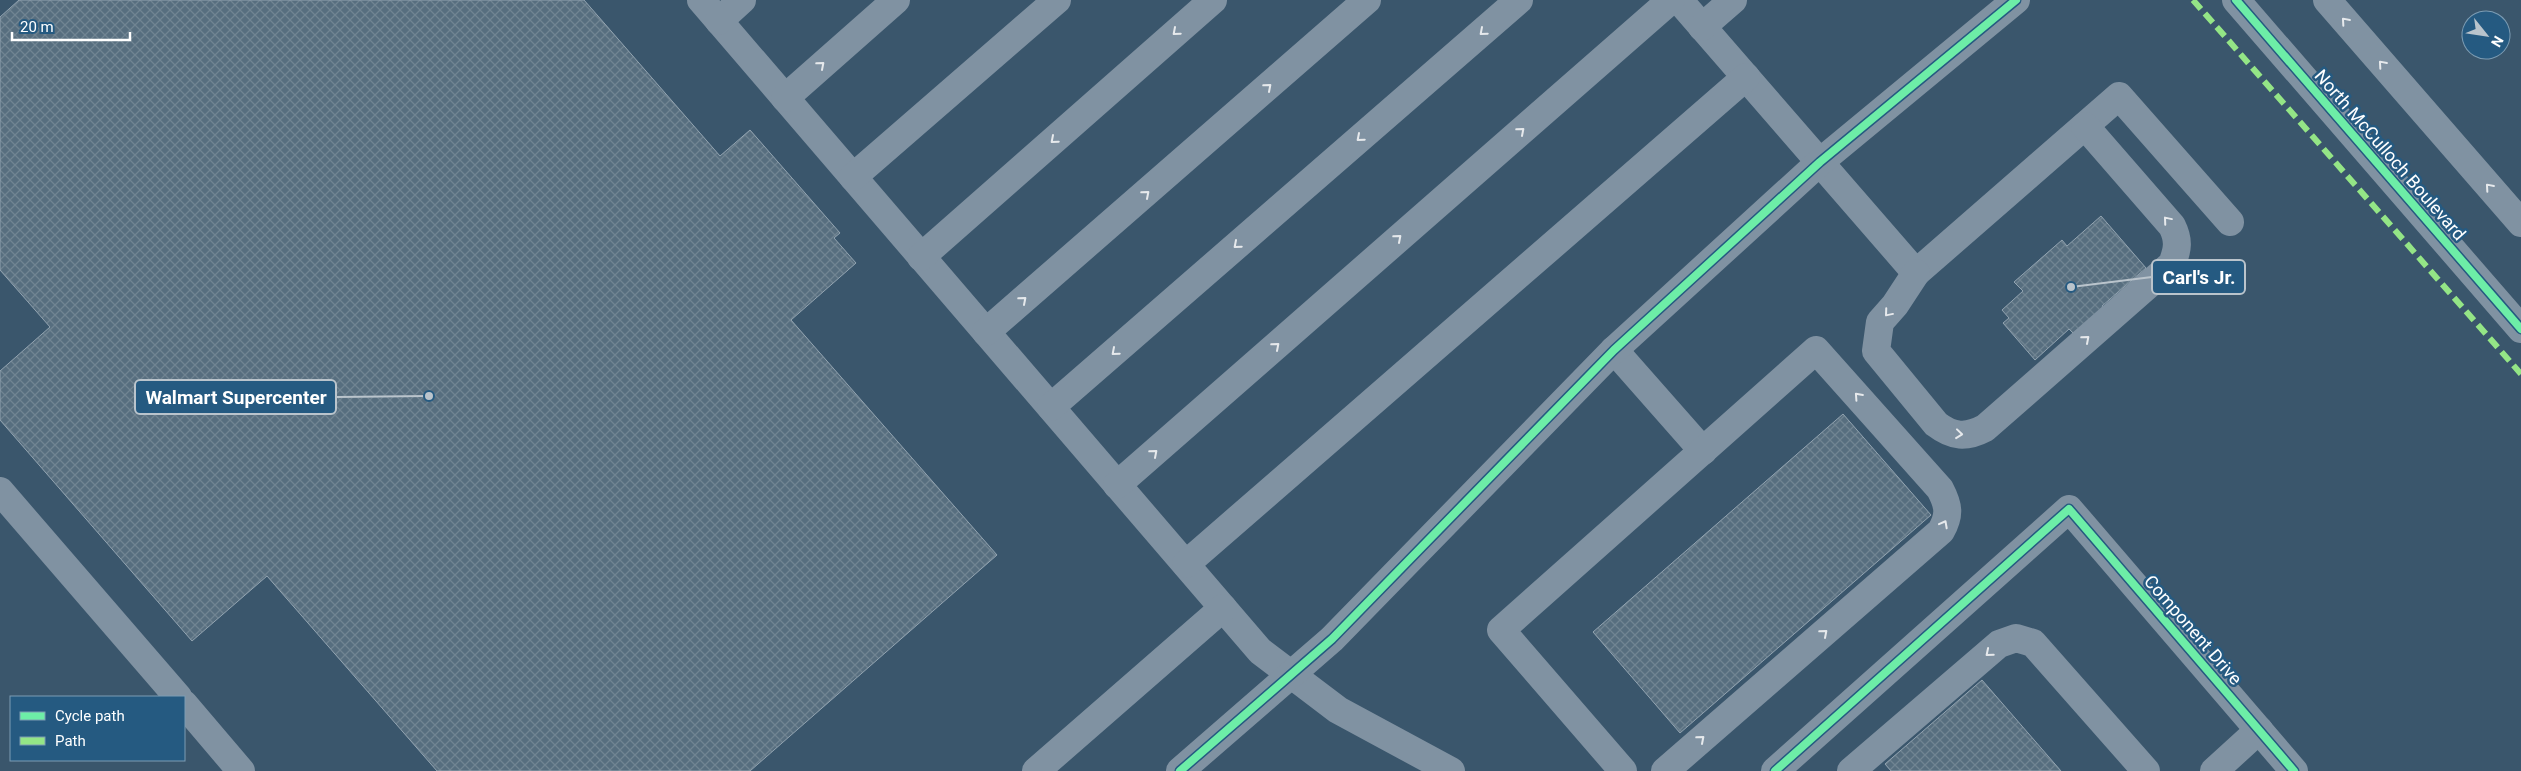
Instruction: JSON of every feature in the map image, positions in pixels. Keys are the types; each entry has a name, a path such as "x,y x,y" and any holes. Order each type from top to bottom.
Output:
{"street":[{"path":"701,0 1260,651 1338,710 1452,771"},
{"path":"719,21 742,0"},
{"path":"784,98 896,0"},
{"path":"853,177 1057,0"},
{"path":"921,257 1213,0"},
{"path":"986,332 1367,0"},
{"path":"1051,407 1520,0"},
{"path":"1117,485 1670,0"},
{"path":"1679,0 1916,272"},
{"path":"1702,27 1733,0"},
{"path":"1180,771 1332,638 1614,350 1820,162 2016,0"},
{"name":"North McCulloch Boulevard","path":"2236,0 2521,330"},
{"path":"2327,0 2521,223"},
{"path":"1186,564 1746,77"},
{"path":"2085,126 2172,226 2178,238 2178,251 2172,264 1985,428 1973,435 1959,436 1947,432 1936,424 1876,351 1880,322 1895,305 1916,272 2119,96 2230,222"},
{"path":"1614,350 1703,451"},
{"path":"1624,771 1502,630 1816,350 1940,489 1948,504 1948,518 1941,531 1664,771"},
{"path":"0,491 177,696"},
{"name":"Component Drive","path":"1775,771 2069,509 2294,771"},
{"path":"1036,771 1223,608"},
{"path":"1851,771 1999,644 2016,638 2034,643 2146,771"},
{"path":"185,705 241,771"},
{"path":"2214,771 2259,730"}],"building":[{"path":"19,0 584,0 720,156 750,130 840,233 834,238 856,263 791,320 997,555 750,771 437,771 267,576 192,641 0,420 0,371 50,327 0,270 0,17"},
{"path":"2101,216 2146,268 2102,306 2105,310 2073,333 2069,329 2035,360 2003,323 2009,318 2002,310 2023,291 2014,282 2062,240 2067,246"},
{"path":"1843,414 1931,515 1680,733 1593,632"},
{"path":"1982,680 2061,771 1891,771 1885,764"}],"marked path":[{"path":"2193,0 2521,374"}],"cycle path":[{"path":"1180,771 1332,639 1614,350 1820,162 2016,0"},
{"path":"2236,0 2521,329"},
{"path":"1775,771 2069,509 2294,771"}],"place":[{"name":"Carl's Jr.","path":"2071,287"},
{"name":"Walmart Supercenter","path":"429,396"}]}
